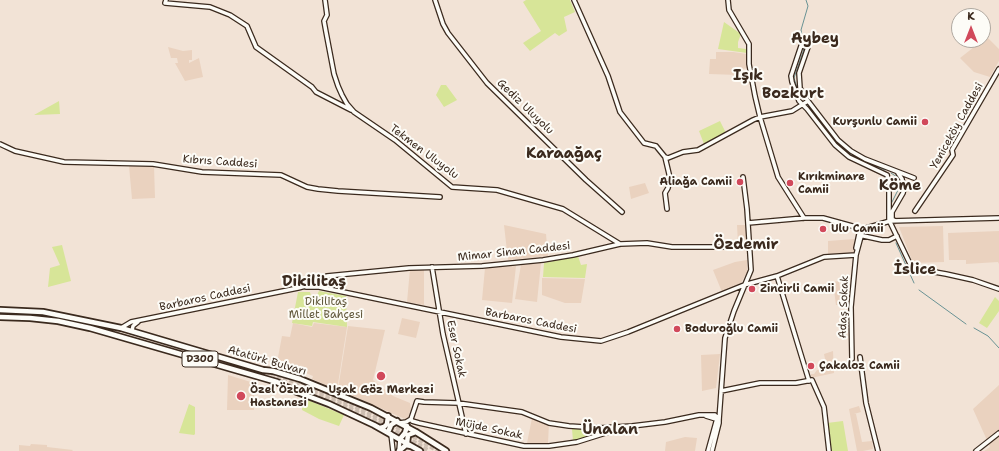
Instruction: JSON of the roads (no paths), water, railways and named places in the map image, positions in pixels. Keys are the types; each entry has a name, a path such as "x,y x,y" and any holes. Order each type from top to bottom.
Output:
{"highway":[{"name":"Atatürk Bulvarı","path":"0,310 43,312 121,328 312,383 388,416 407,426 446,451"},
{"name":"Atatürk Bulvarı","path":"0,316 58,321 90,328 277,382 380,428 420,451"},
{"path":"121,328 119,334 123,338 129,337 132,331"},
{"path":"380,428 387,424 388,416"},
{"path":"390,433 391,425 398,422"},
{"path":"400,439 403,436 407,426"},
{"path":"407,443 408,435 416,432"},
{"path":"399,451 406,445 414,447"}],"street":[{"path":"166,0 165,3 210,7 230,15 247,26 256,47 312,87 316,92 354,112"},
{"name":"Tekmen Uluyolu","path":"325,0 326,10 324,21 334,74 342,95 354,112 394,140 452,187 497,190 543,202 563,209 620,244"},
{"name":"Gediz Uluyolu","path":"435,0 442,24 487,83 586,180 622,212"},
{"path":"574,0 608,76 620,112 644,143 656,146 665,157 670,178 666,193 667,209"},
{"path":"728,0 729,10 749,44 749,64 751,77 760,117 778,177 804,218"},
{"path":"887,175 849,157 835,145 799,101 792,82 792,76 801,46 808,47 799,73 800,88 805,97 838,140 851,151 865,159 914,178"},
{"name":"Yeniceköy Caddesi","path":"914,211 953,155 952,150 999,69"},
{"path":"799,101 805,97"},
{"path":"665,157 668,158 683,152 698,150 760,117 792,111 808,101"},
{"name":"Kıbrıs Caddesi","path":"0,144 16,150 64,162 153,164 202,172 281,175 307,187 327,190 440,197"},
{"path":"890,169 887,175 889,182 890,221 912,268 960,277 999,289"},
{"path":"890,212 903,193 903,182 897,172"},
{"path":"712,451 719,423 725,338 751,270 744,177"},
{"path":"890,212 892,219 895,221"},
{"path":"748,223 804,218 823,218 862,229 890,221 999,218"},
{"name":"Adaş Sokak","path":"852,359 851,307 855,255 862,229"},
{"path":"860,235 874,239 889,240 897,236"},
{"name":"Mimar Sinan Caddesi","path":"328,276 396,269 482,266 547,259 573,255 620,244 647,243 672,247 749,247"},
{"name":"Barbaros Caddesi","path":"121,328 131,322 318,285 560,337 601,340 628,332 744,285 777,276 824,257 855,255"},
{"name":"Eser Sokak","path":"432,267 445,347 466,434"},
{"path":"777,276 811,381 824,407 829,451"},
{"path":"0,322 7,316"},
{"path":"132,331 133,326 138,321"},
{"path":"860,357 866,403 878,451"},
{"path":"721,391 760,383 796,383 811,381"},
{"path":"398,422 406,422 412,419 417,401 458,403 522,412 550,422 569,426 618,427"},
{"name":"Müjde Sokak","path":"412,419 412,421 419,423 524,446 549,446 577,442 612,432 618,427 665,422 699,415 719,420"},
{"path":"708,451 716,422 719,420"},
{"path":"407,426 411,423 419,423"},
{"path":"416,432 416,426 419,423"},
{"path":"390,433 393,451"},
{"path":"976,451 999,433"},
{"path":"399,451 400,439"}],"waterway":[{"path":"804,45 801,30 808,6 806,0"},
{"path":"800,97 794,78 804,49"},
{"path":"806,104 838,145 851,155 885,170"},
{"path":"891,173 897,177 899,183 898,190 891,204"},
{"path":"896,243 914,283"},
{"path":"919,290 966,324"},
{"path":"974,328 988,336 999,348"}],"tunnel":[{"path":"265,371 328,394 384,420 438,451"},
{"path":"282,383 325,397 382,424 429,451"}],"place":[{"name":"Kurşunlu Camii","path":"925,122"},
{"name":"Aliağa Camii","path":"740,182"},
{"name":"Kırıkminare Camii","path":"790,183"},
{"name":"Ulu Camii","path":"823,229"},
{"name":"Zincirli Camii","path":"752,289"},
{"name":"Boduroğlu Camii","path":"677,329"},
{"name":"Çakaloz Camii","path":"811,366"},
{"name":"Uşak Göz Merkezi","path":"381,376"},
{"name":"Özel Öztan Hastanesi","path":"241,396"}],"district":[{"name":"Aybey","path":"815,39"},
{"name":"Işık","path":"748,76"},
{"name":"Bozkurt","path":"793,94"},
{"name":"Karaağaç","path":"564,154"},
{"name":"Köme","path":"900,186"},
{"name":"Özdemir","path":"746,245"},
{"name":"İslice","path":"915,270"},
{"name":"Dikilitaş","path":"314,282"},
{"name":"Ünalan","path":"610,430"}],"park label":[{"name":"Dikilitaş Millet Bahçesi","path":"326,308"}]}
